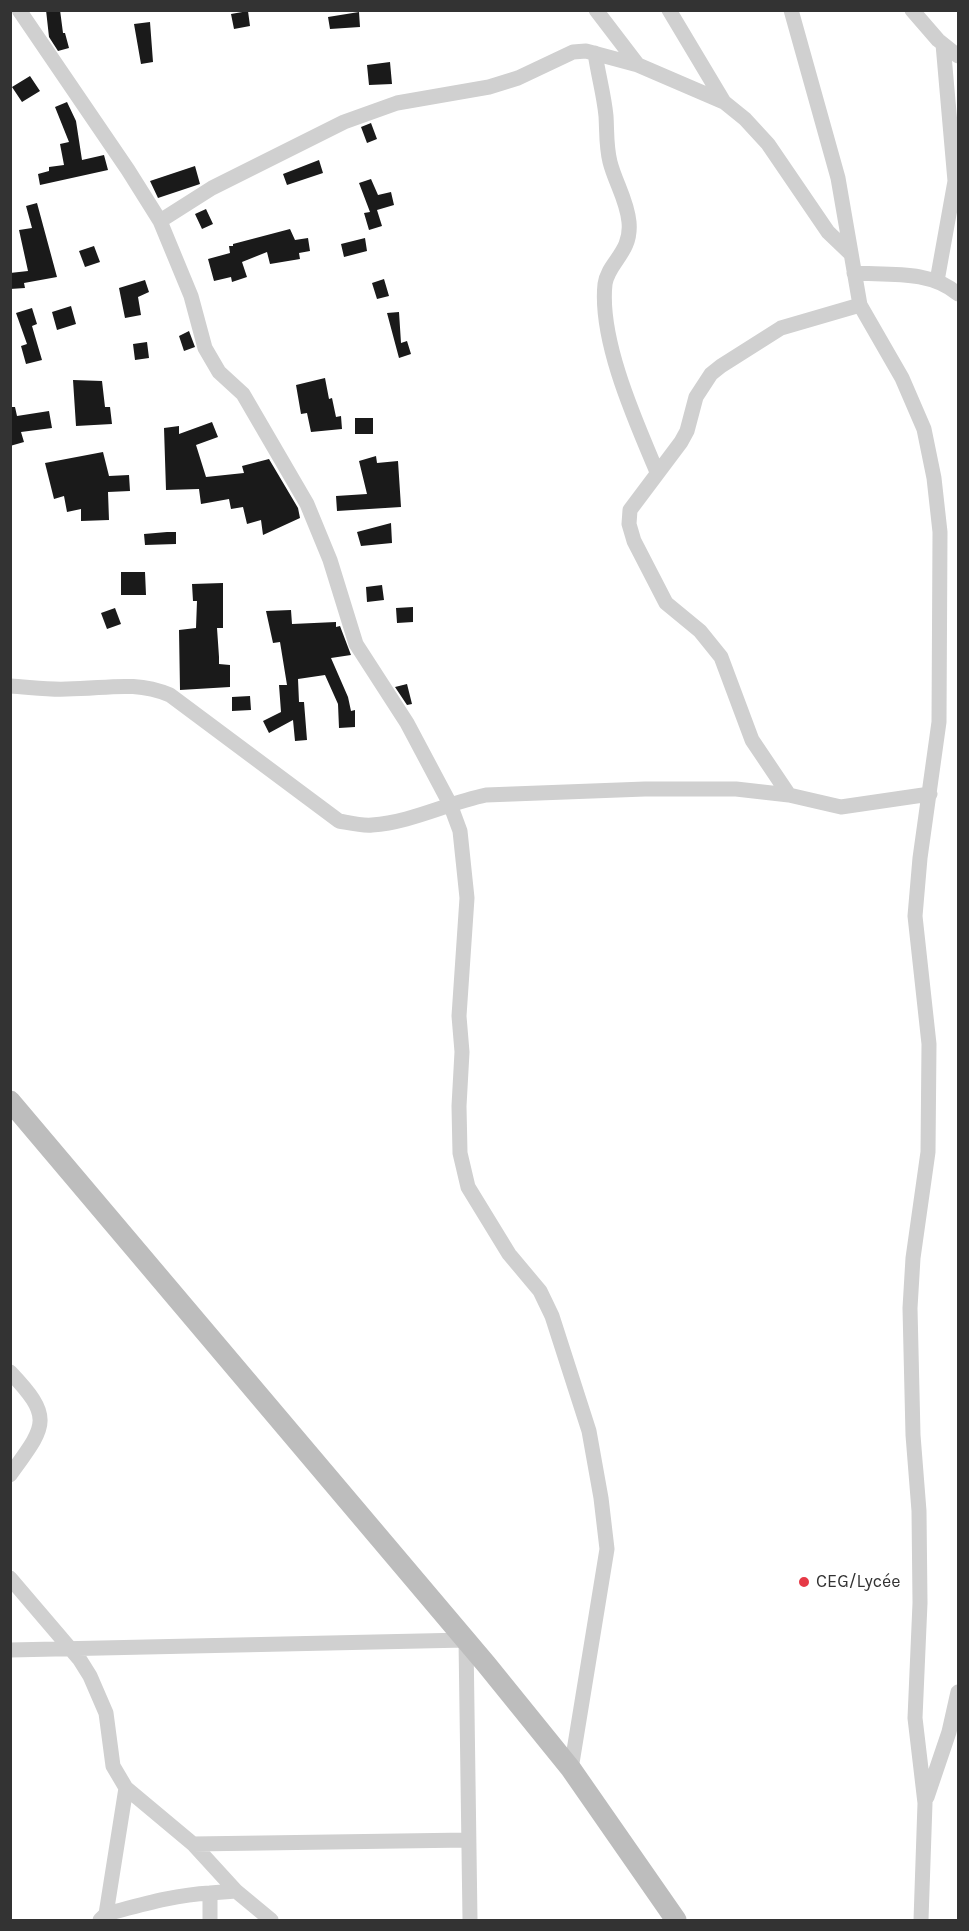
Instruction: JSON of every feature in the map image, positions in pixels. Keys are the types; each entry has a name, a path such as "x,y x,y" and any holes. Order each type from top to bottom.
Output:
{"main road":[{"path":"10,1101 466,1640 571,1769 676,1920"}],"street":[{"path":"19,10 160,221 191,296 205,348 219,372 243,394 307,504 330,560 356,644 408,723 450,804 460,831 466,872 459,1016 462,1052 460,1153 468,1187 509,1254 540,1291 552,1316 589,1431 601,1498 607,1550 571,1769"},
{"path":"596,10 638,65"},
{"path":"669,10 724,102"},
{"path":"791,10 838,178 860,305 902,378 924,429 934,478 940,532 939,722 920,858 915,916 929,1044 928,1152 910,1308 913,1435 919,1511 915,1718 926,1803 921,1920"},
{"path":"912,10 943,44 958,56"},
{"path":"938,281 955,181 943,44"},
{"path":"160,221 212,188 368,112 397,104 489,87 518,78 573,52 595,53 638,65 724,102 745,119 768,144 828,232 850,254"},
{"path":"595,53 606,115 606,146 624,197 629,223 628,243 605,281 604,307 613,353 657,472"},
{"path":"854,273 928,277 948,285 958,294"},
{"path":"789,795 752,740 721,657 700,632 666,603 634,541 629,524 630,510 681,442 687,431 696,398 711,374 781,328 860,305"},
{"path":"10,686 66,690 132,684 170,695 339,821 370,825 412,818 450,804 486,795 645,789 736,789 789,795 841,807 930,794"},
{"path":"10,1372 38,1404 42,1418 40,1430 10,1475"},
{"path":"10,1578 71,1649 90,1676 106,1713 112,1766 126,1788 193,1844 236,1891 271,1920"},
{"path":"10,1650 466,1640 470,1920"},
{"path":"926,1803 949,1732 958,1692"},
{"path":"126,1788 104,1918 185,1894 236,1891"},
{"path":"193,1844 468,1840"},
{"path":"210,1893 210,1920"}],"building":[{"path":"46,10 60,10 63,33 65,33 69,48 58,51 49,37"},
{"path":"248,11 250,26 234,29 231,14"},
{"path":"359,12 360,27 330,29 328,17"},
{"path":"150,22 153,62 141,64 134,24"},
{"path":"390,62 392,84 369,85 367,65"},
{"path":"30,76 40,91 22,102 12,87"},
{"path":"67,102 76,121 82,160 104,155 108,170 40,185 38,174 49,171 49,167 64,165 60,144 69,142 55,107"},
{"path":"371,123 377,139 367,143 361,127"},
{"path":"319,160 323,173 287,185 283,174"},
{"path":"195,166 200,184 158,198 150,181"},
{"path":"371,179 378,195 391,192 394,205 377,210 382,226 369,230 364,213 370,212 359,183"},
{"path":"37,203 57,277 24,283 25,288 10,289 10,273 28,271 19,230 32,228 26,206"},
{"path":"206,209 213,224 202,229 195,214"},
{"path":"290,229 295,240 308,238 310,251 299,253 300,259 270,264 267,252 242,262 247,277 232,282 231,277 214,281 208,259 230,253 229,246 233,244"},
{"path":"365,238 367,251 344,257 341,244"},
{"path":"94,246 100,262 85,267 79,251"},
{"path":"384,279 389,296 377,299 372,283"},
{"path":"145,280 149,292 138,297 141,315 125,318 119,288"},
{"path":"71,306 76,324 57,330 52,312"},
{"path":"32,308 37,324 32,326 42,360 26,364 21,346 27,344 16,313"},
{"path":"399,312 401,343 407,341 411,354 399,358 387,313"},
{"path":"189,331 195,347 184,351 179,336"},
{"path":"147,342 149,358 135,360 133,344"},
{"path":"325,378 329,399 332,398 336,417 341,416 342,429 311,432 307,413 301,414 296,385"},
{"path":"73,380 102,381 105,407 110,407 112,424 76,426"},
{"path":"10,407 15,407 17,416 49,411 52,428 21,432 24,442 10,446"},
{"path":"355,418 373,418 373,434 355,434"},
{"path":"212,422 218,437 196,445 206,477 244,473 242,466 269,459 298,508 300,518 263,535 261,520 247,524 243,507 231,509 229,499 201,504 199,489 166,490 164,428 179,426 179,434"},
{"path":"103,452 109,476 129,475 130,491 108,492 109,520 81,521 81,509 67,512 64,496 54,499 45,463"},
{"path":"376,456 377,463 398,461 401,507 337,511 336,496 367,494 359,461"},
{"path":"391,523 392,543 361,546 357,532"},
{"path":"176,532 176,544 145,545 144,534"},
{"path":"121,572 145,572 146,595 121,595"},
{"path":"223,583 223,628 217,628 219,664 230,665 230,687 180,690 179,630 196,628 197,601 193,601 192,584"},
{"path":"382,585 384,600 367,602 366,587"},
{"path":"413,607 413,622 397,623 396,608"},
{"path":"115,608 121,624 107,629 101,613"},
{"path":"291,610 292,624 336,622 336,627 340,626 351,655 331,658 348,697 351,711 355,710 355,727 339,728 338,704 325,675 298,679 299,702 304,702 307,740 295,741 293,720 269,733 263,721 281,712 279,685 287,685 280,642 273,643 266,611"},
{"path":"407,684 412,704 407,705 395,687"},
{"path":"250,696 251,710 232,711 232,697"}],"place":[{"name":"CEG/Lycée","path":"804,1582"}]}
